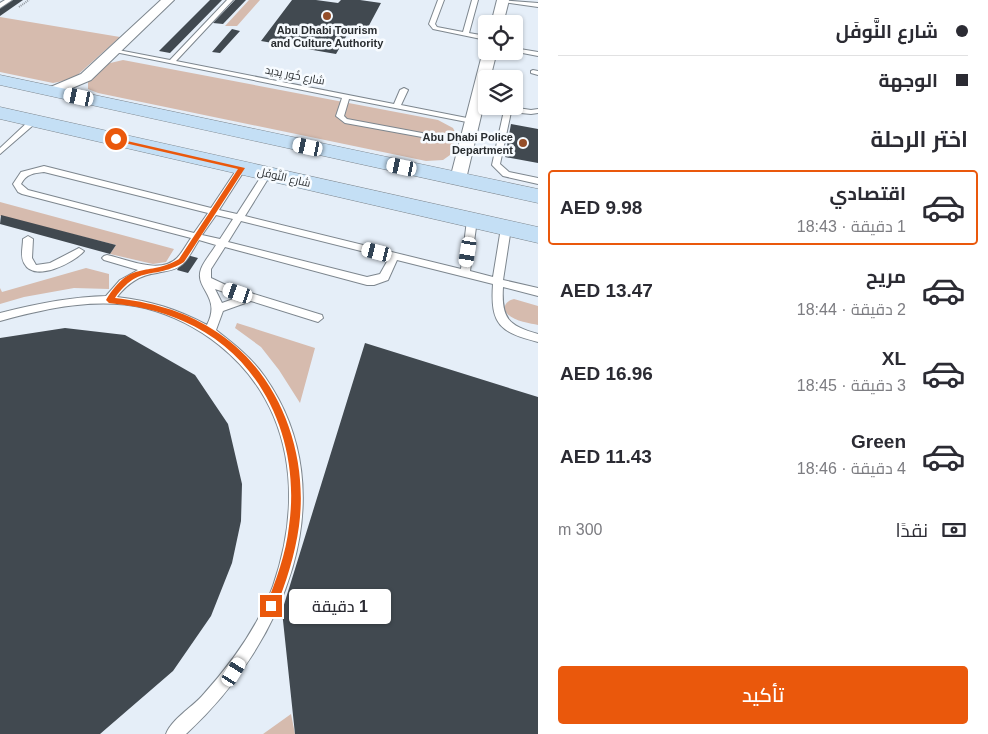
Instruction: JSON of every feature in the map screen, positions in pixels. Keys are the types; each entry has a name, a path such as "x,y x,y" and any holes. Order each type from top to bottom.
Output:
{"street":[{"path":"53,91 86,77 168,0"},
{"path":"499,15 503,0"},
{"path":"79,97 86,77"},
{"path":"0,80 538,196"},
{"path":"30,120 49,105 79,97"},
{"path":"435,212 465,204 467,194 458,179 472,121 478,105"},
{"name":"شارع النَّوفَل","path":"0,114 538,235"}],"lane":[{"path":"0,6 9,0"},
{"path":"172,62 230,0"},
{"path":"441,0 432,22 433,26 441,31 478,36"},
{"path":"465,34 475,0"},
{"path":"503,0 535,4"},
{"path":"519,0 535,4"},
{"name":"شارع خُور يِدِيد","path":"113,51 472,121"},
{"path":"523,52 538,54"},
{"path":"397,106 404,90"},
{"path":"346,96 340,116 345,121 422,135"},
{"path":"523,110 538,112"},
{"path":"506,115 496,166 506,174 538,181"},
{"path":"0,141 30,120"},
{"path":"0,152 30,120"},
{"path":"120,276 176,265 242,168"},
{"path":"395,256 384,277 374,281 367,281 25,192 20,190 17,184 18,180 26,173 44,170 395,256 538,292"},
{"path":"210,331 218,309 213,292 205,280 206,269 267,174"},
{"path":"465,274 472,220"},
{"path":"506,228 498,282 497,311 502,322 515,331 538,338"},
{"path":"28,239 28,261 37,268 50,267 80,251"},
{"path":"120,276 107,258 154,270"},
{"path":"109,300 120,276"},
{"path":"205,280 225,289 318,318"},
{"path":"218,309 251,297"},
{"path":"0,317 32,308 71,301 109,300 162,310 187,319 210,331 236,351 258,376 277,406 290,441 296,481 294,525 284,573 264,622 234,672 193,718 174,734"}],"shaded area":[{"path":"249,0 260,0 237,26 225,26"},
{"path":"0,17 120,37 73,79 53,83 0,72"},
{"path":"123,60 438,120 453,128 456,134 450,155 443,160 426,161 98,93 88,89 88,81 106,64"},
{"path":"0,202 174,249 166,262 153,264 110,254 116,245 0,216"},
{"path":"86,268 109,274 109,289 74,288 24,297 0,304 0,288 2,292"},
{"path":"514,299 538,306 538,325 517,320 508,315 505,311 505,306 508,301"},
{"path":"237,323 315,348 300,403 279,370 261,347 235,328"},
{"path":"291,714 295,734 263,734"}],"building":[{"path":"13,0 23,0 0,16 0,8"},
{"path":"210,0 222,0 170,53 159,51"},
{"path":"235,0 246,0 223,24 213,23"},
{"name":"Abu Dhabi Tourism and Culture Authority","path":"292,0 316,0 338,3 341,0 360,0 381,3 366,31 351,28 336,54 261,41"},
{"path":"232,29 240,31 220,53 212,52"},
{"name":"Abu Dhabi Police Department","path":"511,124 538,129 538,163 505,157"},
{"path":"1,215 116,245 110,254 0,224"},
{"path":"187,255 198,258 188,273 177,270"},
{"path":"65,328 125,335 195,375 228,424 242,484 241,521 232,563 211,616 173,671 100,734 0,734 0,338"},
{"path":"365,343 538,397 538,734 295,734 282,611"}],"place":[{"name":"Abu Dhabi Tourism and Culture Authority","path":"327,16"},
{"name":"Abu Dhabi Police Department","path":"523,143"}],"route":[{"path":"116,139 242,168 176,265 169,268 142,271 131,276 122,282 109,300 162,310 187,319 210,331 236,351 258,376 277,406 290,441 296,481 294,525 284,573 271,606"}]}
